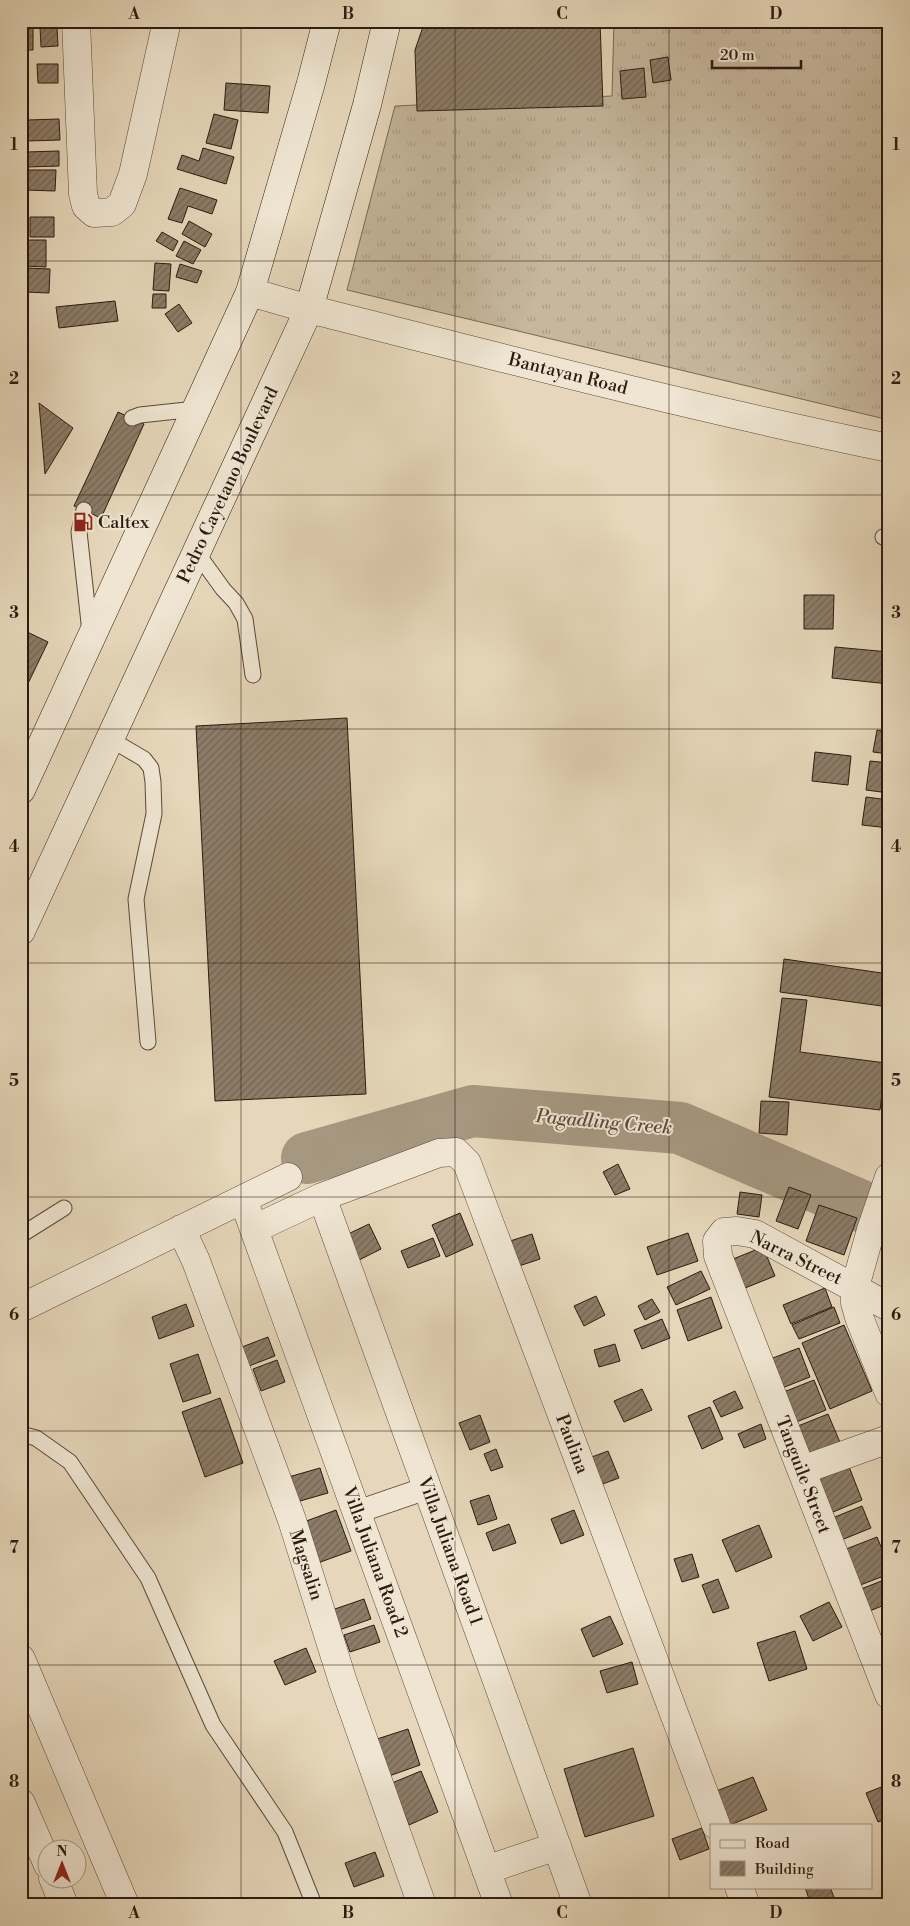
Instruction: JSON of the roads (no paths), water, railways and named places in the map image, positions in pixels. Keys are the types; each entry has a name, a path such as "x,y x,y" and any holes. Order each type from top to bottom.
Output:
{"street":[{"path":"76,21 83,194 86,206 94,213 112,212 122,204 133,174 168,21"},
{"path":"21,790 250,292 311,83 327,21"},
{"name":"Pedro Cayetano Boulevard","path":"21,931 309,309 388,21"},
{"name":"Bantayan Road","path":"250,292 309,309 673,400 810,432 889,448"},
{"name":"Paulina","path":"322,1197 439,1154 456,1152 467,1163 716,1824"},
{"path":"249,1215 288,1177"},
{"path":"887,1184 875,1215 855,1287 855,1302 889,1394"},
{"path":"21,1308 181,1229 322,1197"},
{"name":"Villa Juliana Road 1","path":"322,1197 578,1905"},
{"name":"Villa Juliana Road 2","path":"249,1215 499,1905"},
{"name":"Magsalin","path":"181,1229 196,1262 292,1520 343,1682 422,1905"},
{"name":"Narra Street","path":"718,1256 717,1241 724,1232 737,1231 755,1234 889,1307"},
{"name":"Tanguile Street","path":"718,1256 889,1695"},
{"path":"802,1470 889,1439"},
{"path":"357,1512 427,1488"},
{"path":"21,1659 125,1905"},
{"path":"21,1803 38,1842"},
{"path":"486,1870 557,1846"},
{"path":"57,1888 64,1905"},
{"path":"739,1888 746,1905"}],"lane":[{"path":"132,418 140,415 196,409"},
{"path":"84,510 79,532 91,639"},
{"path":"197,553 223,589 236,603 245,619 254,675"},
{"path":"110,739 144,759 151,768 152,775 154,814 136,899 148,1042"},
{"path":"21,1235 64,1208"},
{"path":"21,1434 36,1438 70,1462 148,1578 214,1725 285,1832 312,1902"}],"waterway":[{"name":"Pagadling Creek","path":"307,1158 473,1111 680,1128 889,1218"}],"place":[{"name":"Caltex","path":"83,522"}]}
